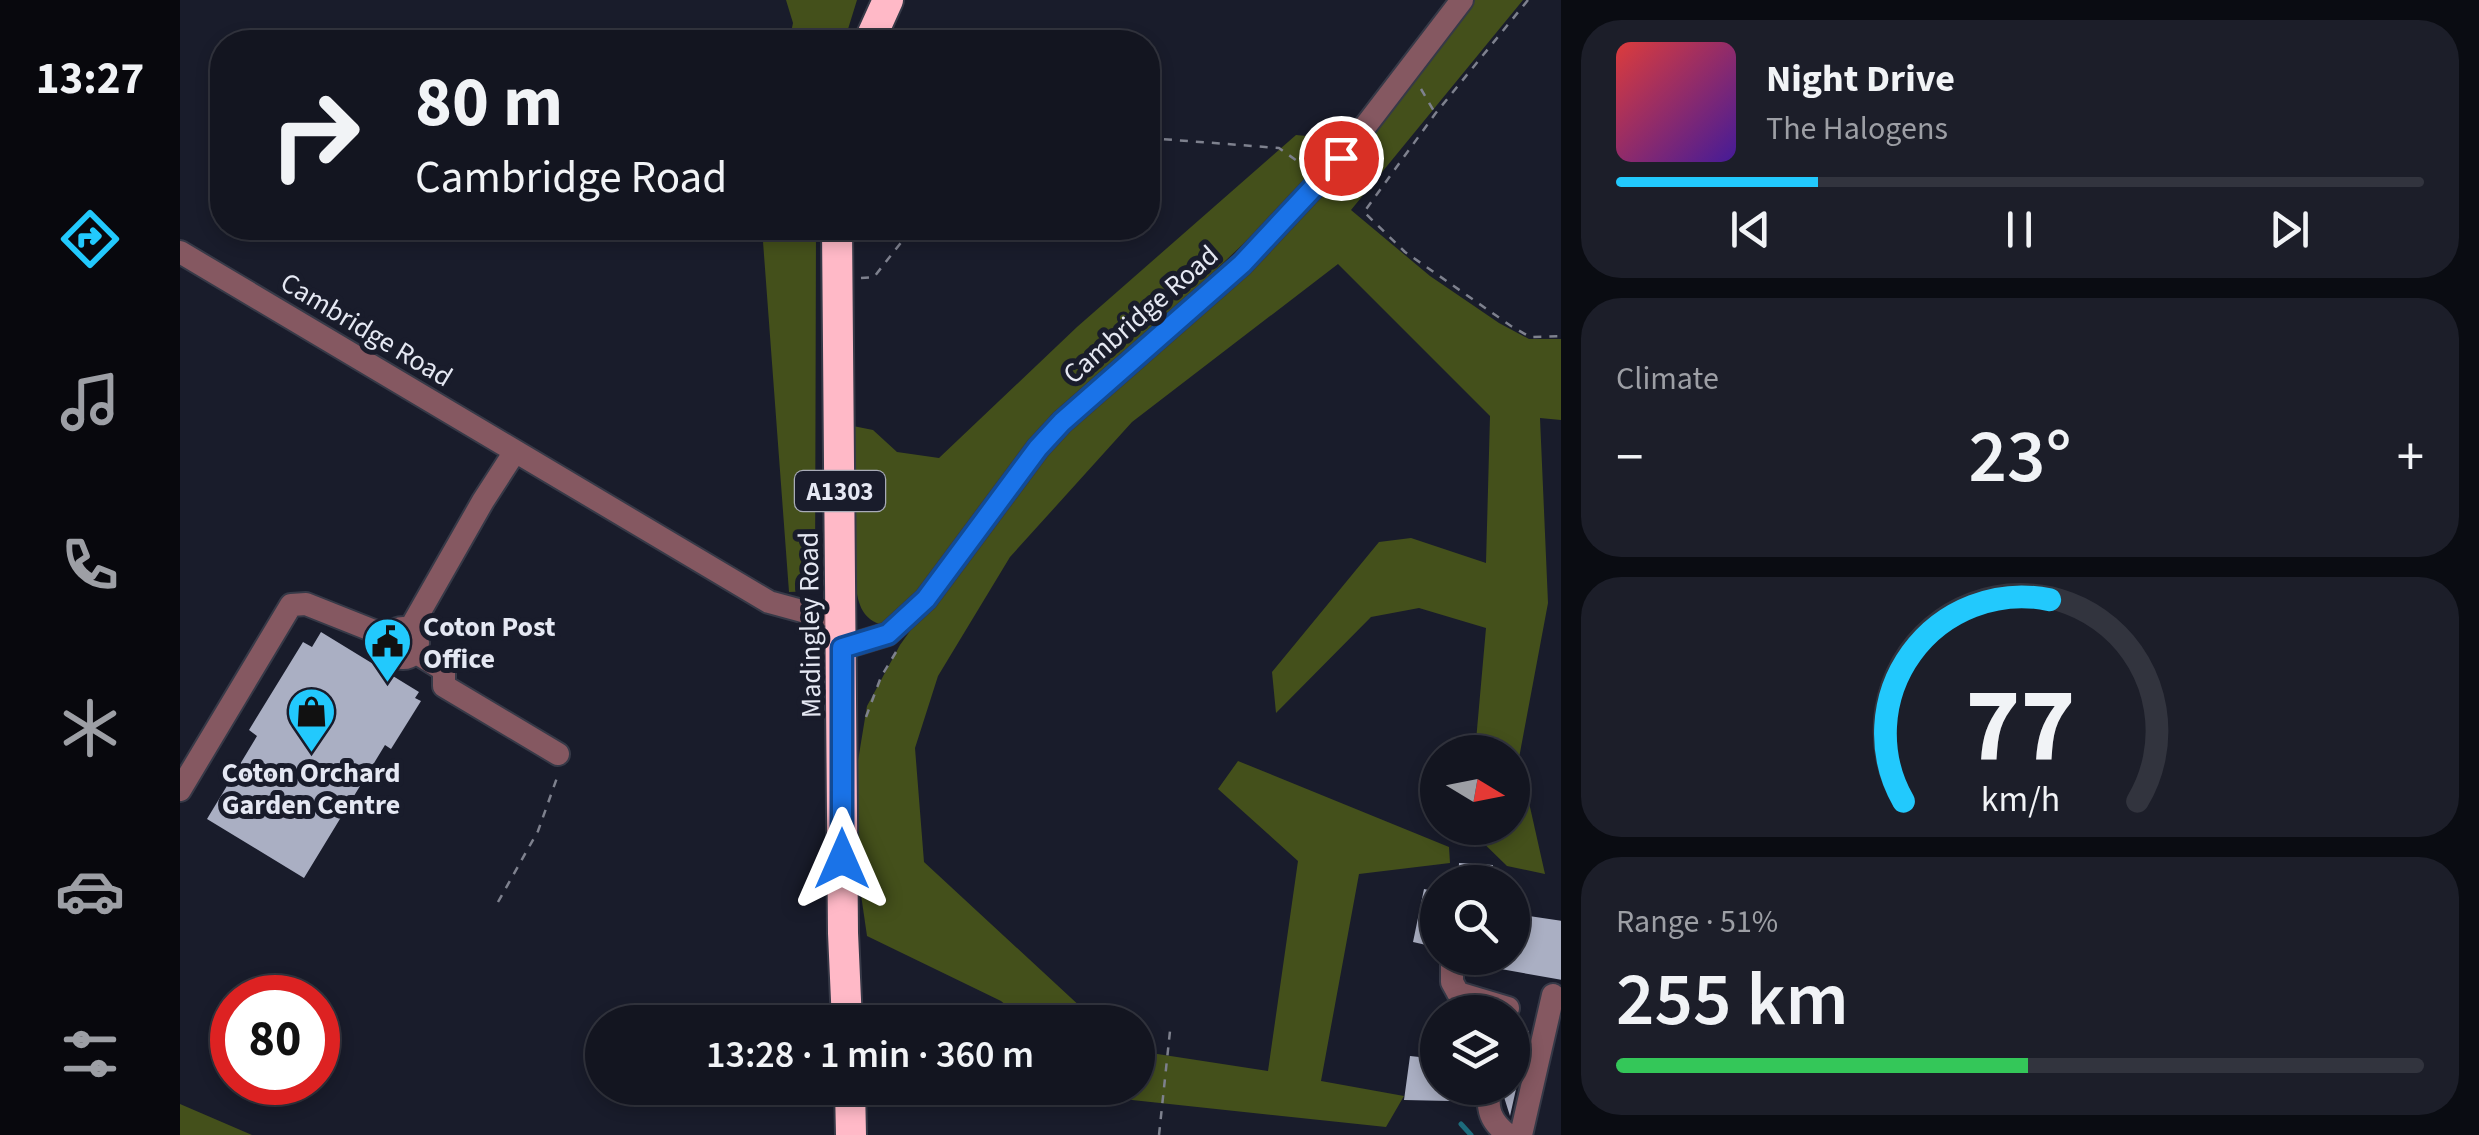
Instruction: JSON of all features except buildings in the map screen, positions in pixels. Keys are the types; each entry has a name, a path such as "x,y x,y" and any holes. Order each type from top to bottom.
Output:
{"highway":[{"path":"872,30 882,2"},
{"name":"Madingley Road","path":"838,240 846,1005"},
{"path":"850,1105 851,1135"}],"street":[{"name":"Cambridge Road","path":"842,648 888,634 926,599 1038,448 1062,422 1242,264 1302,200 1410,72 1462,0"},
{"name":"Cambridge Road","path":"180,252 769,602 813,614 842,615"},
{"path":"406,637 475,546 483,501 514,453"},
{"path":"180,790 291,605 306,604 406,637 444,670 444,686 558,754"},
{"path":"1530,1004 1552,999 1530,1096"},
{"path":"1490,1105 1492,1120 1508,1135"},
{"path":"1521,1135 1528,1105"}],"path":[{"path":"1528,0 1435,114 1364,212 1404,252 1511,326 1530,337 1561,336"},
{"path":"1432,106 1435,114"},
{"path":"1160,139 1279,148 1321,178"},
{"path":"837,280 874,278 903,240"},
{"path":"864,722 881,677 899,647"},
{"path":"498,902 552,798 559,774 558,754"},
{"path":"1158,1135 1170,1032"}],"green space":[{"path":"786,0 857,0 848,30 792,30"},
{"path":"1472,0 1523,0 1351,210 1430,276 1499,323 1529,339 1561,339 1561,420 1540,418 1548,603 1523,735 1477,735 1486,628 1419,608 1371,617 1276,713 1272,672 1379,542 1411,538 1486,563 1490,416 1338,264 1132,422 1010,557 938,676 915,748 924,862 1079,1005 1006,1005 867,936 858,874 855,779 867,706 900,645 1060,427 1330,190"},
{"path":"1296,135 1348,140 1336,156 1203,282 1052,414 909,603 886,626 868,617 861,608 856,588 853,426 873,430 897,452 939,458 1077,327"},
{"path":"763,240 816,240 815,591 789,592"},
{"path":"1238,761 1420,835 1420,845 1449,847 1450,863 1359,874 1321,1081 1404,1096 1386,1127 1155,1102 1155,1054 1268,1071 1298,861 1218,789"},
{"path":"1530,807 1545,874 1530,871 1530,865 1506,865 1485,845 1530,845"},
{"path":"180,1104 252,1135 180,1135"}],"waterway":[{"path":"1461,1124 1471,1135"}],"place":[{"name":"Coton Post Office","path":"388,684"},
{"name":"Coton Orchard Garden Centre","path":"311,754"}],"route":[{"path":"842,859 842,648 888,634 926,599 1038,448 1062,422 1242,264 1341,158"}]}
